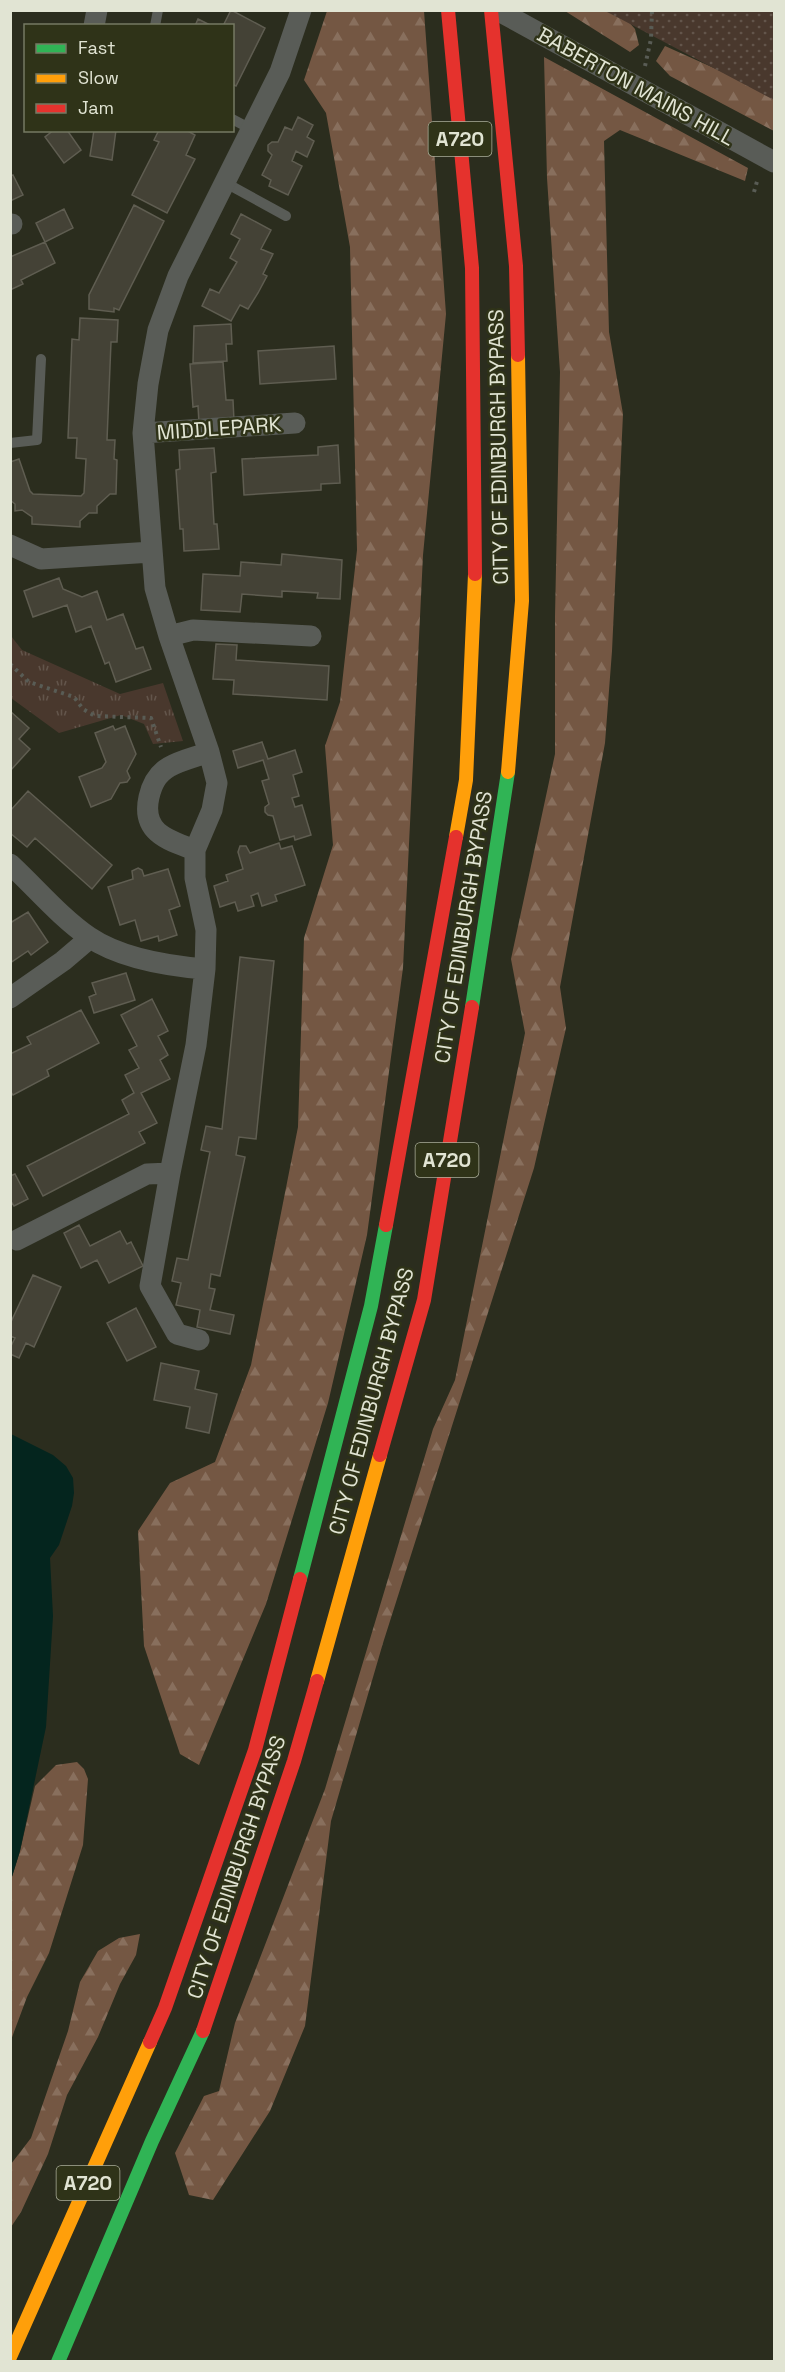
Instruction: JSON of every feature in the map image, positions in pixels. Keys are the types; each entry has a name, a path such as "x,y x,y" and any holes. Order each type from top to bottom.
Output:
{"highway":[{"name":"CITY OF EDINBURGH BYPASS","path":"10,2357 165,2008 255,1750 371,1306 466,780 476,590 472,268 448,10"},
{"name":"CITY OF EDINBURGH BYPASS","path":"61,2358 152,2141 206,2024 294,1761 424,1300 507,789 522,601 516,266 491,10"},
{"name":"A720","path":"10,2322 99,2158"}],"street":[{"path":"199,1340 177,1334 150,1286 196,1045 205,969 206,930 195,878 195,850 212,810 217,783 209,752 168,636 155,588 143,433 148,384 158,330 178,276 280,72 301,10"},
{"name":"BABERTON MAINS HILL","path":"497,10 774,162"},
{"name":"MIDDLEPARK","path":"143,433 295,423"},
{"path":"10,545 41,559 152,552"},
{"path":"168,636 193,630 311,636"},
{"path":"195,850 169,841 151,826 146,808 152,783 168,767 209,752"},
{"path":"10,864 90,938 147,961 205,969"},
{"path":"10,998 31,985 90,938"},
{"path":"17,1240 147,1174 170,1173"}],"lane":[{"path":"234,120 251,129"},
{"path":"224,182 286,216"},
{"path":"10,443 37,440 42,359"}],"path":[{"path":"641,89 651,39 652,10"},
{"path":"10,664 28,682 74,697 83,709 95,716 151,718 168,767"}],"green space":[{"path":"327,11 424,11 446,314 423,555 403,968 367,1235 328,1403 266,1604 199,1765 180,1754 144,1646 138,1531 170,1483 215,1462 251,1365 298,1127 304,938 333,845 325,746 340,702 357,550 350,247 326,113 304,80"},
{"path":"565,11 619,11 635,29 639,45 630,52"},
{"path":"605,11 774,11 774,100 615,16"},
{"path":"665,46 774,95 774,131 670,76 656,61"},
{"path":"544,57 748,168 745,181 620,130 604,141 609,332 623,414 612,651 605,743 560,987 566,1028 534,1168 383,1643 331,1821 305,2026 270,2111 213,2200 189,2195 175,2153 204,2096 219,2091 235,2023 325,1789 433,1429 455,1380 525,1033 511,959 555,754 560,372 547,178"},
{"path":"11,636 22,650 120,694 163,683 183,741 153,744 144,724 121,715 59,733 11,698"},
{"path":"77,1762 84,1769 88,1779 83,1845 49,1953 27,1997 11,2040 11,1880 35,1786 56,1765"},
{"path":"140,1934 136,1955 120,1984 98,2037 67,2095 48,2154 21,2212 11,2227 11,2164 31,2138 68,2031 80,1982 98,1951 119,1938"}],"water":[{"path":"11,1434 53,1455 66,1466 73,1478 74,1493 59,1545 50,1558 53,1616 46,1727 20,1851 11,1880"}],"building":[{"path":"231,10 265,28 236,86 234,85 234,24 224,24"},
{"path":"198,19 208,24 196,24"},
{"path":"298,117 313,125 307,137 314,141 307,157 296,151 292,161 302,166 288,195 269,186 271,180 262,175 272,155 268,151 268,145 278,142 285,127 292,130"},
{"path":"51,132 68,132 81,150 64,163 45,137"},
{"path":"94,132 116,132 112,160 90,156"},
{"path":"158,132 190,132 195,135 186,155 195,159 167,213 132,195 159,142 154,140"},
{"path":"13,175 23,195 10,201 10,176"},
{"path":"134,205 164,221 119,310 114,308 114,312 89,309 89,295"},
{"path":"64,209 73,228 45,242 36,223"},
{"path":"241,214 271,230 261,249 273,254 263,274 267,276 248,309 240,305 231,321 202,306 210,289 219,293 237,262 230,258 240,239 231,234"},
{"path":"45,242 55,263 21,280 23,284 10,290 10,257"},
{"path":"80,318 118,320 117,342 111,342 107,440 115,440 116,494 110,494 97,506 97,513 89,513 80,521 80,527 32,524 32,517 22,510 15,511 15,504 10,500 10,462 19,459 33,494 81,496 84,493 86,459 76,458 77,438 68,438 72,339 79,340"},
{"path":"231,324 232,344 226,344 227,361 193,363 194,326"},
{"path":"334,346 336,379 260,384 258,351"},
{"path":"223,362 226,400 233,400 234,421 199,423 198,406 193,407 190,364"},
{"path":"338,445 340,483 321,484 321,490 244,495 242,459 318,455 318,447"},
{"path":"214,448 216,472 211,473 214,524 217,524 219,549 184,551 183,529 180,529 176,470 180,469 179,450"},
{"path":"282,554 342,560 340,599 317,598 318,593 282,591 282,597 242,594 240,612 201,610 203,574 240,576 241,562 281,565"},
{"path":"59,578 63,589 82,597 97,591 107,620 123,614 136,649 143,647 151,669 116,682 109,662 105,664 91,626 76,632 67,605 33,617 24,591"},
{"path":"216,644 237,645 236,660 329,666 327,700 233,694 234,680 213,679"},
{"path":"10,711 29,728 19,739 30,749 10,771"},
{"path":"113,726 115,730 125,726 136,754 127,771 130,778 127,782 120,783 111,799 91,807 79,777 102,768 106,762 95,733"},
{"path":"262,742 268,759 295,750 302,772 293,775 299,796 292,798 295,807 302,805 311,835 295,840 294,836 280,840 273,816 265,812 265,807 269,804 262,781 269,779 263,760 238,768 233,751"},
{"path":"28,791 112,865 92,889 35,838 27,847 10,833 10,811"},
{"path":"279,843 281,849 292,846 305,885 275,895 277,901 262,906 258,893 251,896 254,906 238,911 235,902 220,907 214,886 228,881 226,875 243,869 238,852 240,846 246,846 250,853"},
{"path":"138,868 142,870 144,876 168,869 180,906 169,910 177,935 159,941 158,936 141,941 135,920 120,925 108,887 133,879 132,871"},
{"path":"28,912 48,942 31,955 28,951 10,963 10,923"},
{"path":"240,957 274,961 256,1139 239,1137 236,1155 245,1157 220,1276 211,1274 209,1288 215,1289 210,1310 234,1315 230,1334 197,1327 200,1310 176,1305 181,1283 172,1281 177,1258 188,1260 210,1152 201,1150 206,1126 222,1129"},
{"path":"126,973 135,1000 94,1013 89,997 96,994 92,983"},
{"path":"152,999 168,1031 158,1036 168,1055 160,1060 170,1079 141,1093 157,1123 139,1132 145,1143 43,1196 27,1166 129,1114 122,1100 134,1093 125,1075 139,1068 129,1050 137,1046 121,1015"},
{"path":"81,1010 99,1043 47,1070 49,1076 13,1095 10,1091 10,1054 31,1044 27,1037"},
{"path":"15,1174 28,1199 14,1206 10,1204 10,1176"},
{"path":"79,1225 90,1246 120,1231 127,1244 131,1242 143,1266 109,1283 97,1260 81,1268 64,1233"},
{"path":"33,1275 61,1287 34,1347 26,1343 19,1358 10,1354 15,1338 10,1336 10,1324"},
{"path":"136,1308 156,1347 127,1361 107,1323"},
{"path":"161,1363 199,1371 195,1389 217,1394 209,1433 186,1428 190,1407 154,1400"}],"traffic: fast":[{"path":"472,1007 508,772"},
{"path":"300,1579 371,1306 386,1225"},
{"path":"58,2362 152,2141 203,2031"}],"traffic: slow":[{"path":"508,772 522,601 518,355"},
{"path":"456,837 466,780 475,574"},
{"path":"317,1681 380,1455"},
{"path":"10,2357 150,2042"}],"traffic: jam":[{"path":"448,10 472,268 475,574"},
{"path":"491,10 516,266 518,355"},
{"path":"386,1225 456,837"},
{"path":"380,1455 424,1300 472,1007"},
{"path":"150,2042 165,2008 255,1750 300,1579"},
{"path":"203,2031 294,1761 317,1681"}]}
